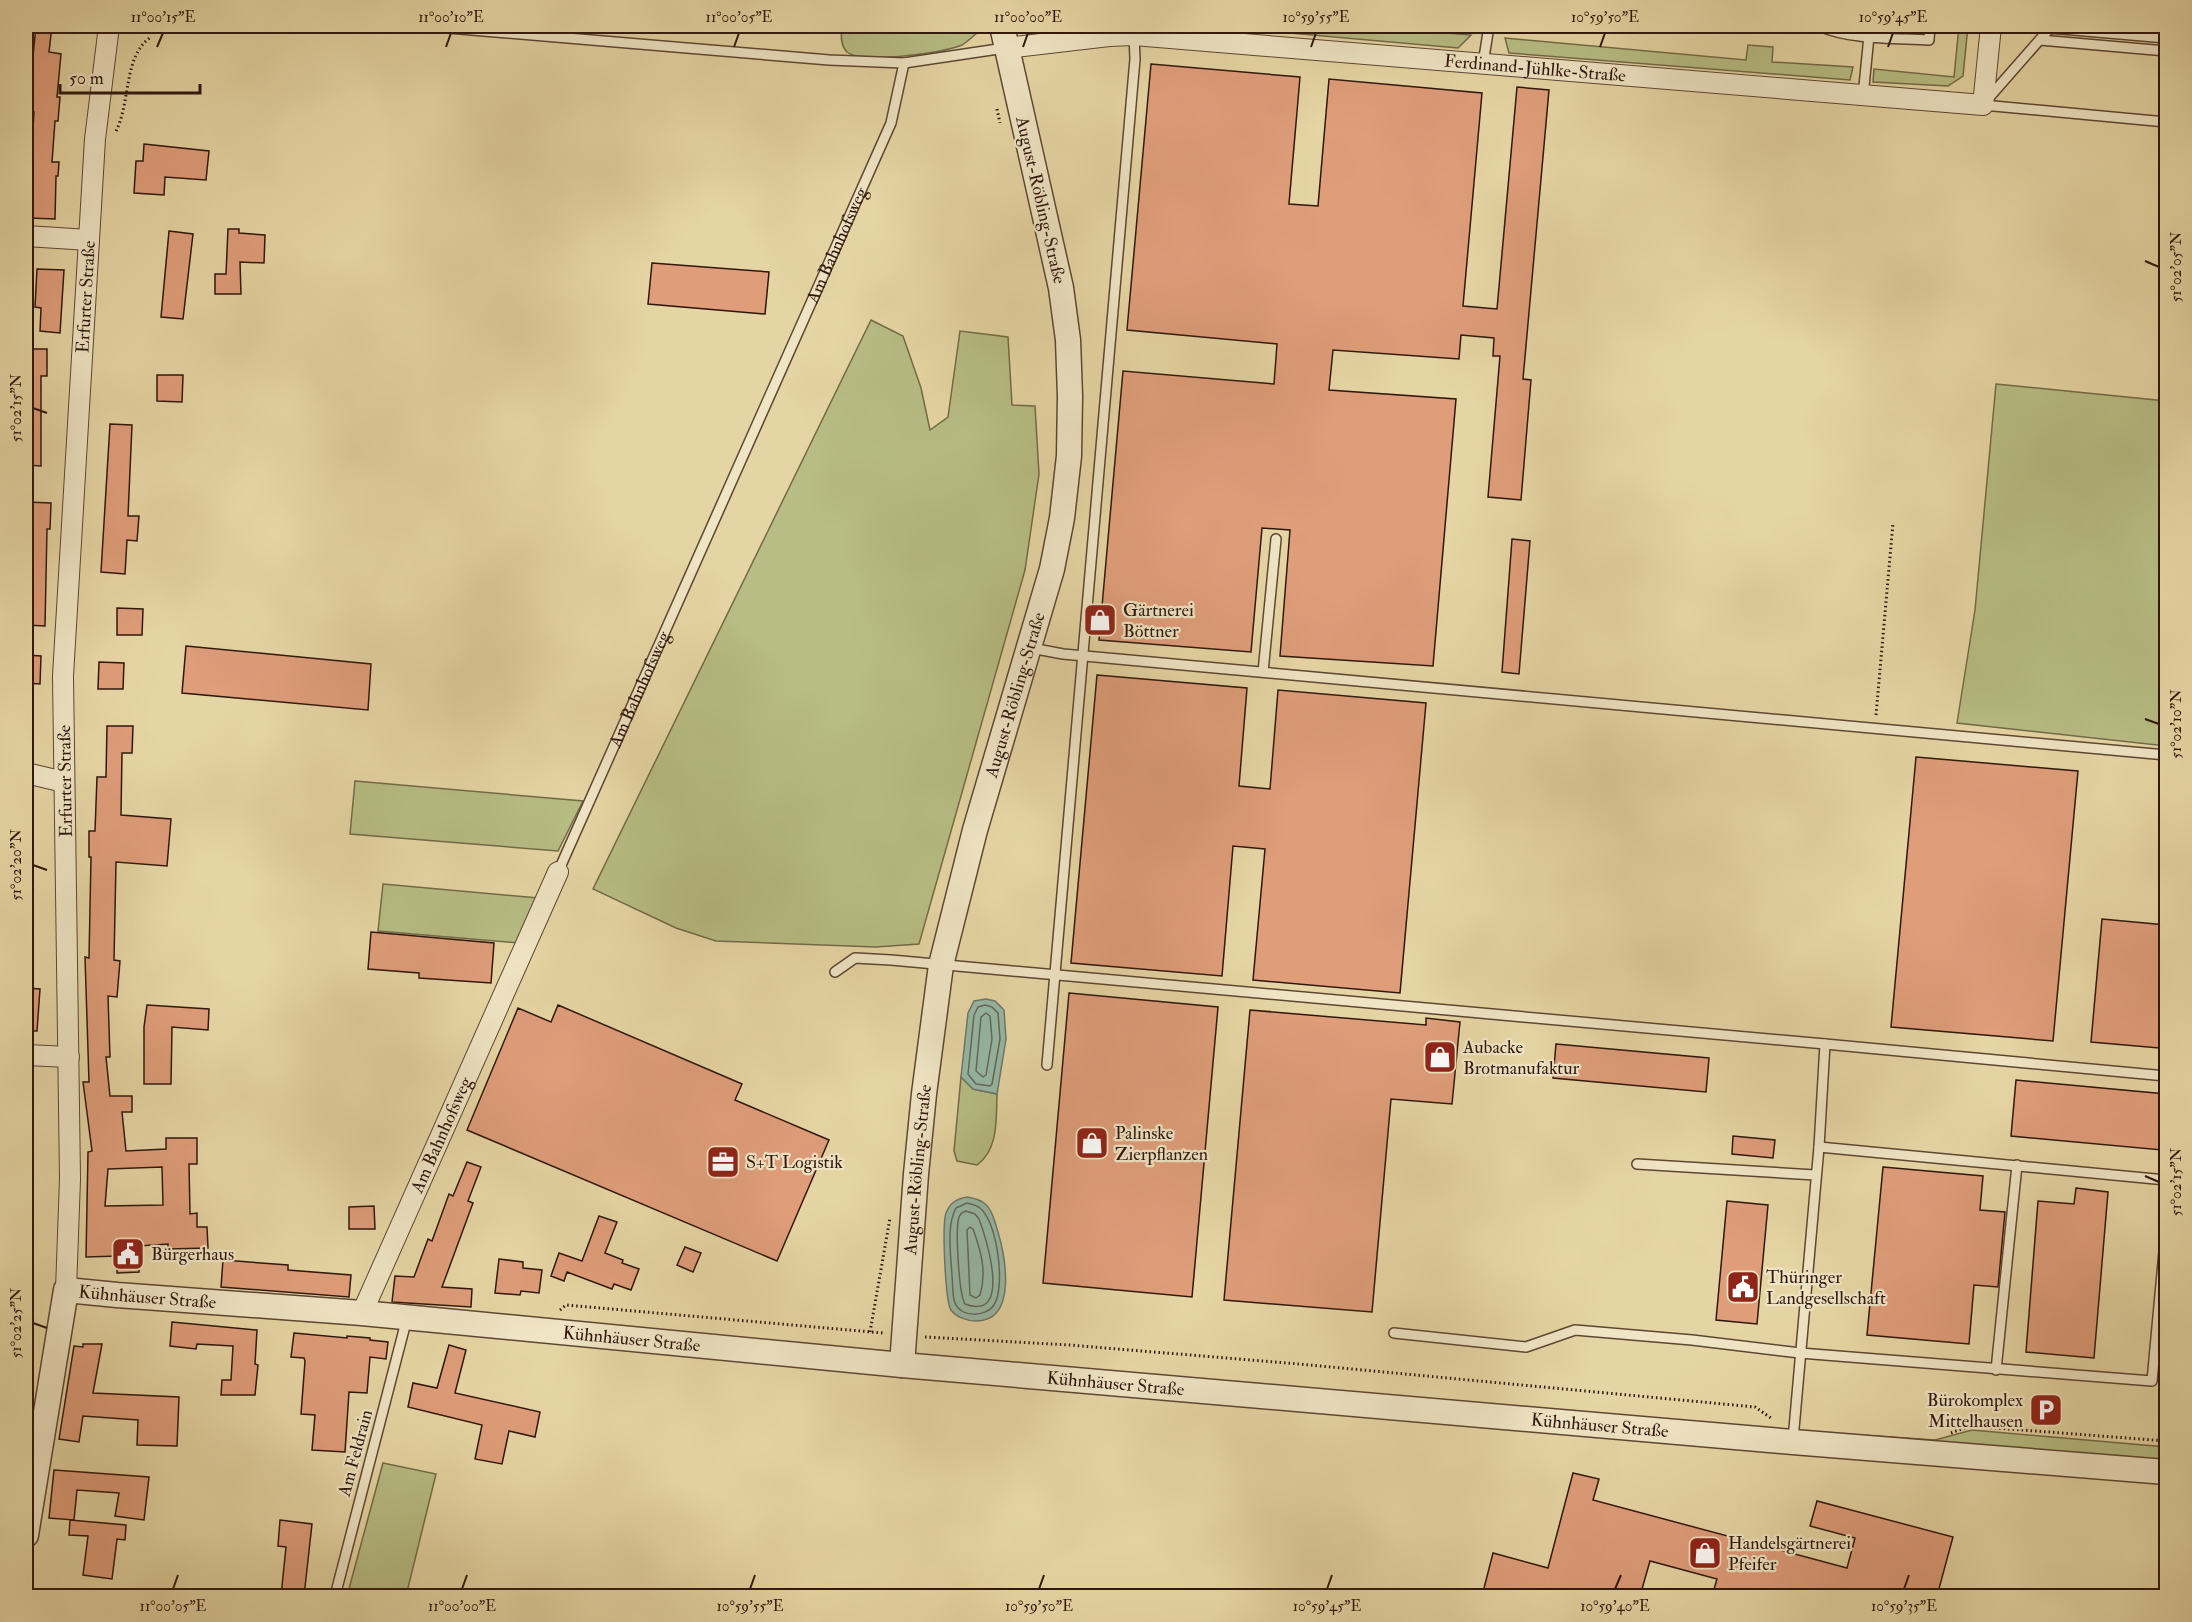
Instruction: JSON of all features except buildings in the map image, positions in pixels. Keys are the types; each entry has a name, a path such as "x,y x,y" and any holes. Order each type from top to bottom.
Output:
{"street":[{"name":"Erfurter Straße","path":"26,1535 66,1290 70,1179 63,676 96,126 109,26"},
{"path":"1983,105 1990,26"},
{"name":"Ferdinand-Jühlke-Straße","path":"1005,37 1232,34 1483,64 1983,105"},
{"name":"August-Röbling-Straße","path":"902,1365 916,1174 941,965 975,830 1052,569 1062,518 1069,456 1068,340 1061,288 1005,37"},
{"path":"26,236 89,240"},
{"path":"26,773 64,782"},
{"name":"Am Bahnhofsweg","path":"362,1313 558,872"},
{"path":"26,1055 69,1057"},
{"name":"Kühnhäuser Straße","path":"66,1290 110,1295 185,1296 902,1365 1793,1434 2166,1472"}],"lane":[{"path":"424,26 829,60 904,63 1005,37"},
{"path":"1483,64 1488,26"},
{"path":"1819,26 1832,31 1869,36 1929,40 1930,26"},
{"path":"1983,105 2050,28 2166,38"},
{"path":"1047,1065 1135,58 1134,35"},
{"path":"1863,96 1869,36"},
{"path":"2040,40 2166,51"},
{"name":"Am Bahnhofsweg","path":"558,872 891,123 904,63"},
{"path":"1983,105 2166,122"},
{"path":"1263,672 1276,539"},
{"path":"1029,648 1082,655 2166,755"},
{"path":"835,972 855,958 2166,1076"},
{"path":"1793,1434 1819,1147 1825,1044"},
{"path":"1819,1147 2166,1180"},
{"path":"1637,1164 1815,1175"},
{"path":"1996,1370 2017,1165"},
{"path":"1394,1333 1526,1347 1575,1330 1692,1340 1800,1353 2152,1381 2166,1230"},
{"name":"Am Feldrain","path":"335,1596 407,1318"}],"path":[{"path":"115,133 123,116 136,57 141,44 151,37"},
{"path":"997,107 1002,128"},
{"path":"1875,728 1893,523"},
{"path":"593,1308 870,1332 891,1209"},
{"path":"935,1338 1069,1345 1299,1364 1755,1407 1793,1434"},
{"path":"1949,1433 1970,1426 2166,1441"}],"green space":[{"path":"842,26 973,26 977,33 962,45 953,48 904,56 869,57 847,52 842,43"},
{"path":"1254,26 1363,26 1471,35 1458,48 1257,30"},
{"path":"1959,26 1968,26 1963,76 1948,86 1873,82 1874,69 1954,77"},
{"path":"1505,38 1746,60 1748,45 1773,47 1772,62 1853,67 1850,80 1509,53"},
{"path":"871,320 903,336 921,388 930,430 948,417 960,331 1008,337 1012,405 1035,406 1039,474 1025,570 919,944 876,947 716,941 676,928 593,889"},
{"path":"1996,384 2166,401 2166,746 1957,723 1975,610"},
{"path":"355,781 583,801 558,851 350,834"},
{"path":"383,884 538,898 519,943 378,931"},
{"path":"961,1077 973,1089 997,1094 993,1142 989,1151 977,1165 957,1161 954,1151"},
{"path":"1972,1430 2166,1447 2166,1465 1816,1432 1935,1440"},
{"path":"383,1463 436,1474 406,1596 347,1596"}],"water":[{"path":"986,999 995,1001 1004,1010 1006,1039 997,1094 973,1089 961,1077 968,1013 974,1001"},
{"path":"967,1197 982,1202 991,1212 1001,1243 1005,1271 1003,1299 998,1310 989,1318 976,1321 962,1318 951,1310 946,1278 944,1231 946,1213 954,1202"}],"place":[{"name":"Gärtnerei Böttner","path":"1100,620"},
{"name":"Aubacke Brotmanufaktur","path":"1440,1057"},
{"name":"Palinske Zierpflanzen","path":"1092,1143"},
{"name":"S+T Logistik","path":"723,1162"},
{"name":"Bürgerhaus","path":"128,1254"},
{"name":"Thüringer Landgesellschaft","path":"1743,1287"},
{"name":"Bürokomplex Mittelhausen","path":"2046,1410"},
{"name":"Handelsgärtnerei Pfeifer","path":"1705,1553"}]}
